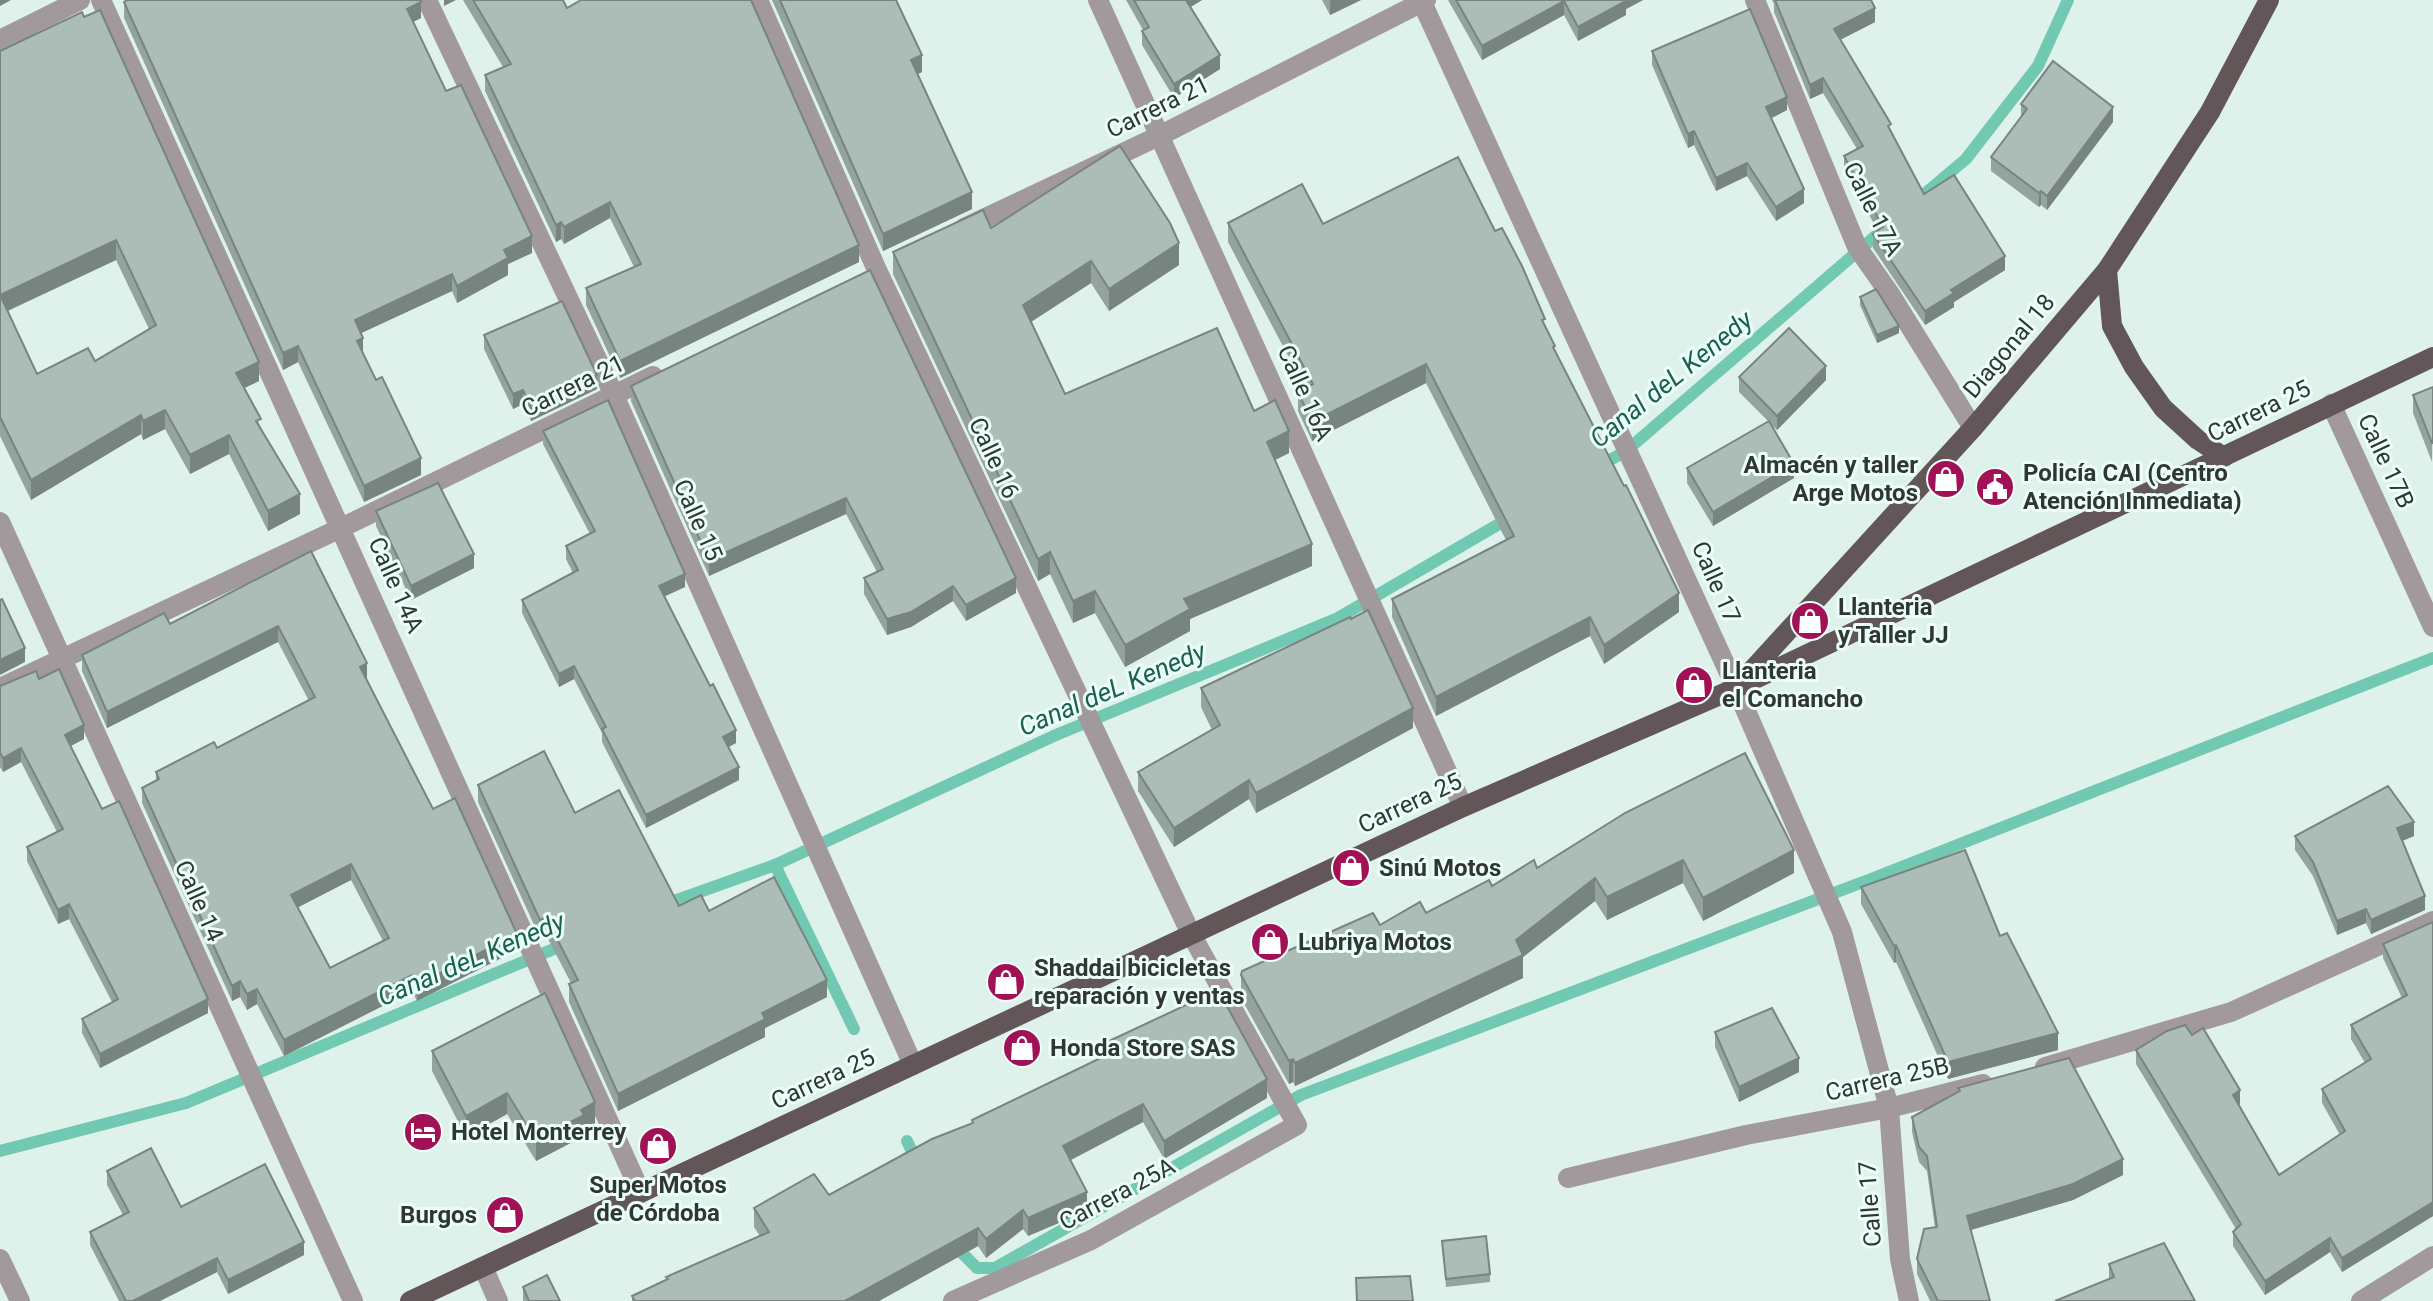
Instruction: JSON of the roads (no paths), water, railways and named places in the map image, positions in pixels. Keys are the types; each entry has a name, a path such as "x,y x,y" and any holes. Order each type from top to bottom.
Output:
{"main road":[{"name":"Diagonal 18","path":"1736,688 1973,428 2107,270 2210,112 2269,0"},
{"path":"2107,270 2112,326 2134,367 2163,408 2198,440 2224,457"},
{"name":"Carrera 25","path":"410,1301 1463,807 1736,688 2433,357"}],"street":[{"path":"0,40 80,0"},
{"name":"Calle 14A","path":"101,0 641,1193"},
{"name":"Calle 15","path":"427,0 614,395 913,1065"},
{"name":"Calle 16","path":"758,0 876,268 1191,934 1296,1123"},
{"name":"Calle 16A","path":"1098,0 1463,807"},
{"name":"Calle 17A","path":"1755,0 1857,247 1890,294 1973,428"},
{"name":"Carrera 21","path":"947,235 1161,135 1423,1"},
{"name":"Calle 17","path":"1423,1 1736,688 1842,932 1889,1108 1900,1259 1909,1301"},
{"name":"Carrera 21","path":"0,688 669,369"},
{"name":"Calle 17B","path":"2331,404 2430,622"},
{"name":"Calle 14","path":"0,522 353,1301"},
{"path":"2032,1071 2231,1012 2433,921"},
{"name":"Carrera 25B","path":"1568,1178 1746,1135 1889,1108 2003,1078"},
{"name":"Carrera 25A","path":"953,1301 1091,1240 1297,1127 1296,1123"},
{"path":"2361,1301 2433,1256"},
{"path":"0,1259 20,1301"},
{"path":"483,1267 498,1301"}],"waterway":[{"name":"Canal deL Kenedy","path":"1915,202 1966,159 2038,66 2068,0"},
{"name":"Canal deL Kenedy","path":"1596,468 1626,451 1886,227"},
{"name":"Canal deL Kenedy","path":"663,905 775,865 1056,735 1338,618 1511,517"},
{"path":"956,1242 977,1268 995,1268 1301,1095 1871,879 2433,658"},
{"path":"775,865 854,1029"},
{"name":"Canal deL Kenedy","path":"0,1151 186,1103 568,943"},
{"path":"907,1141 918,1164"}],"place":[{"name":"Almacén y taller Arge Motos","path":"1946,479"},
{"name":"Policía CAI (Centro Atención Inmediata)","path":"1995,487"},
{"name":"Llanteria y Taller JJ","path":"1810,621"},
{"name":"Llanteria el Comancho","path":"1694,685"},
{"name":"Sinú Motos","path":"1351,868"},
{"name":"Lubriya Motos","path":"1270,942"},
{"name":"Shaddai bicicletas reparación y ventas","path":"1006,982"},
{"name":"Honda Store SAS","path":"1022,1048"},
{"name":"Hotel Monterrey","path":"423,1132"},
{"name":"Super Motos de Córdoba","path":"658,1146"},
{"name":"Burgos","path":"505,1215"}]}
